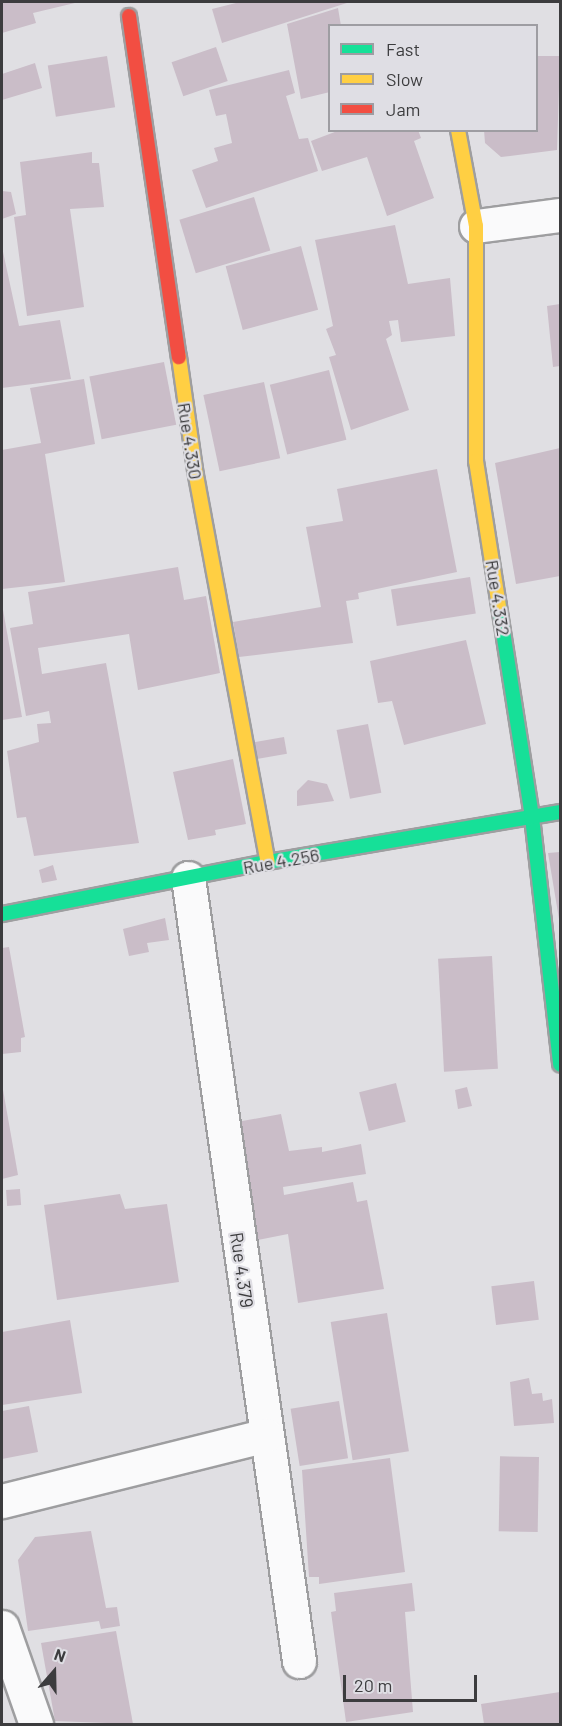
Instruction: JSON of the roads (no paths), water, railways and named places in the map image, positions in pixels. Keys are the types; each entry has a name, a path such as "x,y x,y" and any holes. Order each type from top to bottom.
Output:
{"street":[{"name":"Rue 4.330","path":"129,16 195,470 268,862"},
{"name":"Rue 4.332","path":"458,132 476,226 476,461 532,817 561,1064"},
{"path":"476,226 561,215"},
{"name":"Rue 4.256","path":"2,914 268,862 561,813"},
{"name":"Rue 4.379","path":"188,878 299,1661"},
{"path":"2,1501 266,1435"},
{"path":"2,1627 36,1725"}]}
